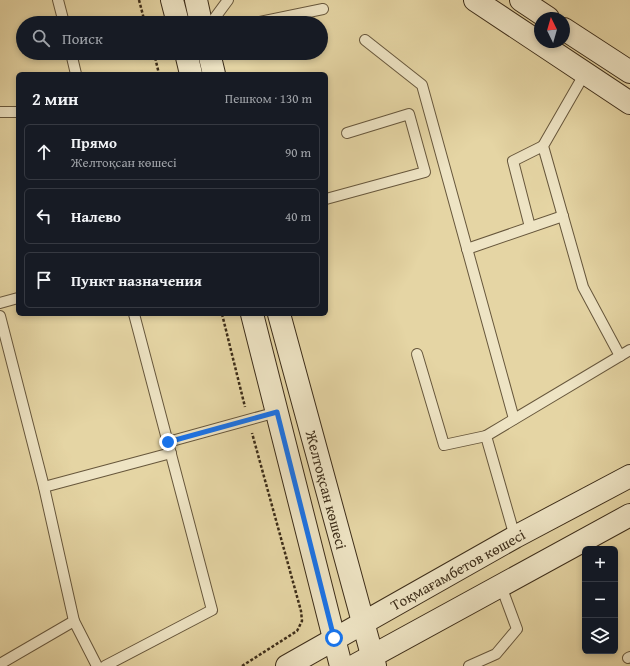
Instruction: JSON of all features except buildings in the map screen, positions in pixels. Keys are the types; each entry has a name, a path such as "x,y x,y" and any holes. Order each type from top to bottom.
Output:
{"street":[{"path":"172,0 176,16"},
{"path":"196,0 199,16"},
{"path":"475,0 630,103"},
{"path":"521,0 539,12"},
{"path":"570,32 630,72"},
{"path":"188,60 191,72"},
{"path":"211,60 214,72"},
{"name":"Желтоқсан көшесі","path":"253,316 341,666"},
{"name":"Желтоқсан көшесі","path":"280,316 362,623 367,663"},
{"name":"Тоқмағамбетов көшесі","path":"287,666 334,638 515,537 630,476"},
{"path":"367,663 501,586 630,515"}],"lane":[{"path":"58,0 62,16"},
{"path":"216,16 228,0"},
{"path":"289,16 323,9"},
{"path":"365,40 422,85 514,419"},
{"path":"73,60 76,72"},
{"path":"530,227 513,161 543,146 585,73"},
{"path":"0,112 16,112"},
{"path":"328,198 425,172 409,114 348,133"},
{"path":"543,146 583,287 620,356"},
{"path":"467,249 563,216"},
{"path":"0,303 16,299"},
{"path":"0,316 44,487 74,621 97,666"},
{"path":"105,666 212,610 135,316"},
{"path":"417,354 444,445 486,436 630,350"},
{"path":"168,442 277,412"},
{"path":"486,436 515,537"},
{"path":"44,487 171,453"},
{"path":"469,666 496,654 517,629 501,586"},
{"path":"0,664 74,621"}],"path":[{"path":"139,0 143,16"},
{"path":"156,60 159,72"},
{"path":"222,316 248,419 301,610 302,622 297,631 242,666"}],"route":[{"path":"168,442 277,412 334,638"}]}
